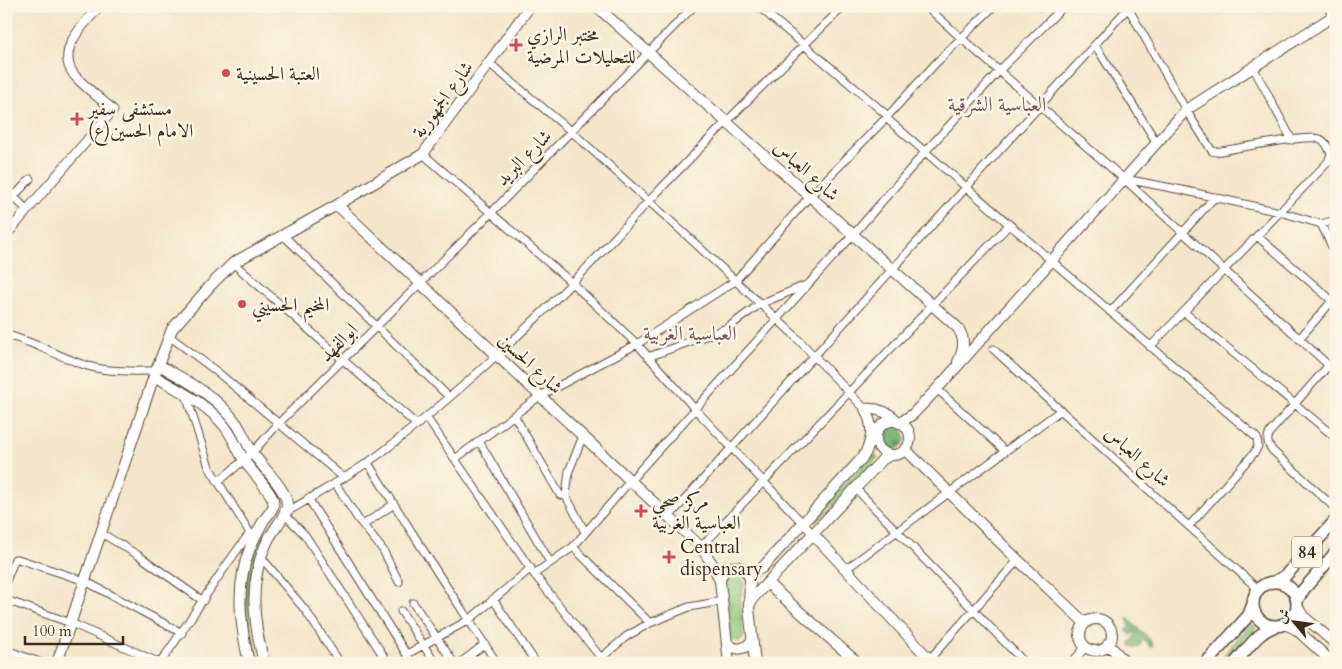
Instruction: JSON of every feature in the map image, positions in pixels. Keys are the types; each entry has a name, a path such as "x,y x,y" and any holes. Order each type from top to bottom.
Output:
{"highway":[{"name":"84","path":"1258,589 1263,584 1276,581 1285,576 1336,520"},
{"name":"84","path":"1235,663 1266,630 1292,618 1304,589 1336,552"},
{"name":"84","path":"1276,581 1284,583 1291,588 1297,603"},
{"path":"1206,663 1249,615 1258,589"},
{"path":"1253,604 1256,616 1260,620 1270,626 1280,625"}],"main road":[{"name":"شارع الجمهورية","path":"57,663 172,329 233,262 337,205 423,154 530,6"},
{"name":"شارع العباس","path":"596,6 957,327 964,344 951,374"},
{"path":"891,454 886,453 879,447 877,443 878,429 890,421 900,423 913,414 951,374 1186,110 1334,12"},
{"name":"شارع الحسين","path":"337,205 701,547 713,565 720,581"},
{"path":"156,371 211,412 222,423 244,460 272,497 272,509 252,536 240,590 241,617 249,663"},
{"path":"156,371 199,388 219,404 237,424 252,452 284,494 287,505 284,514 271,535 261,557 255,579 254,604 256,628 264,663"},
{"path":"729,663 720,581 724,571 730,567 738,567 747,572 754,572 762,568 863,457 870,442 871,425 865,410 882,411 892,416 906,428 909,435 909,442 905,449 883,459 751,600 748,608"},
{"path":"905,449 1085,623"},
{"path":"813,534 930,662"},
{"path":"747,572 750,582 748,608 755,663"},
{"path":"767,583 858,663"},
{"path":"1297,603 1303,616 1336,644"},
{"path":"1098,619 1107,623 1111,631 1111,640 1108,644 1105,648 1096,651 1086,647 1082,642 1080,630 1089,620 1098,619"},
{"path":"1280,625 1296,630 1333,663"},
{"path":"727,642 734,648 743,648 747,647 752,640"},
{"path":"1108,644 1126,663"}],"street":[{"path":"6,234 113,110 75,76 68,58 69,47 75,35 100,6"},
{"name":"شارع البريد","path":"420,283 572,132 694,6"},
{"path":"758,6 966,188 1255,436 1258,440 1255,452 1189,526"},
{"path":"388,663 305,536 284,514 368,462 426,417 497,356 572,283 726,122 844,6"},
{"path":"926,6 1124,179 1336,372"},
{"path":"455,459 540,396 637,344 735,281 810,196 994,6"},
{"path":"407,654 469,620 493,599 532,571 550,562 573,546 854,235 925,152 999,71 1064,6"},
{"path":"669,517 1128,7 1186,110 1212,151 1318,138 1324,142 1332,154 1328,162 1150,347"},
{"path":"1095,45 1157,143"},
{"path":"489,63 572,132 777,319 865,410"},
{"path":"1253,67 1292,140"},
{"path":"423,154 572,283 637,344 695,409 813,534"},
{"path":"6,205 30,179"},
{"path":"1124,179 1215,197 1280,212 1321,224 1336,220"},
{"path":"6,190 27,210"},
{"path":"1110,312 1215,197"},
{"path":"1321,224 1336,255"},
{"path":"701,547 1010,225"},
{"path":"282,235 449,397"},
{"path":"1257,236 1334,302 1299,339"},
{"path":"233,262 417,424"},
{"name":"ابوالفهد","path":"252,452 420,283"},
{"path":"648,357 727,328 760,304 809,284"},
{"path":"783,295 791,297 790,304"},
{"path":"1184,312 1336,438"},
{"path":"6,335 28,341 91,367 111,371 156,371"},
{"path":"169,336 216,371 344,478"},
{"name":"شارع العباس","path":"994,349 1258,589"},
{"path":"1328,366 1267,437 1268,444 1273,451 1336,508"},
{"path":"937,389 1005,451"},
{"path":"6,600 71,624 160,663 203,601 229,559 252,536 209,467 186,395"},
{"path":"846,569 1061,410"},
{"path":"514,415 560,495 566,496"},
{"path":"426,417 532,571 603,660 627,636 650,623 689,607 722,601"},
{"path":"479,441 550,562"},
{"path":"581,441 569,470 566,496 584,532"},
{"path":"218,482 252,452"},
{"path":"368,462 497,663"},
{"path":"335,483 363,525 383,550 399,582"},
{"path":"856,489 1025,663"},
{"path":"308,498 412,663"},
{"path":"363,525 394,504"},
{"path":"101,533 138,555 203,601"},
{"path":"573,546 650,623"},
{"path":"261,557 306,611 340,663"},
{"path":"6,581 15,559 85,581 182,632"},
{"path":"930,662 1018,560"},
{"path":"493,599 536,663"},
{"path":"413,603 454,663"},
{"path":"401,611 435,663"},
{"path":"460,663 485,644"},
{"path":"1071,663 1086,647"},
{"path":"6,650 42,663"}],"green space":[{"path":"893,426 902,429 905,438 902,447 893,450 884,447 881,438 884,429"},
{"path":"874,453 878,457 816,523 812,519"},
{"path":"262,531 266,533 253,570 249,589 249,609 260,663 255,663 246,623 244,592 248,569"},
{"path":"734,573 742,577 744,584 740,600 743,638 739,641 733,640 731,636 727,584 728,579"},
{"path":"1128,618 1140,630 1138,632 1143,632 1151,641 1153,647 1150,647 1143,640 1138,648 1130,646 1130,641 1136,635 1135,633 1130,635 1126,629 1130,625 1127,620"},
{"path":"1253,624 1255,629 1224,663 1217,663 1250,625"}],"place":[{"name":"مختبر الرازي للتحليلات المرضية","path":"516,45"},
{"name":"العتبة الحسينية","path":"226,73"},
{"name":"مستشفى سفير الامام الحسين(ع)","path":"77,119"},
{"name":"المخيم الحسيني","path":"242,304"},
{"name":"مركز صحي العباسية الغربية","path":"641,511"},
{"name":"Central dispensary","path":"669,557"}],"district":[{"name":"العباسية الشرقية","path":"997,104"},
{"name":"العباسية الغربية","path":"690,333"}]}
